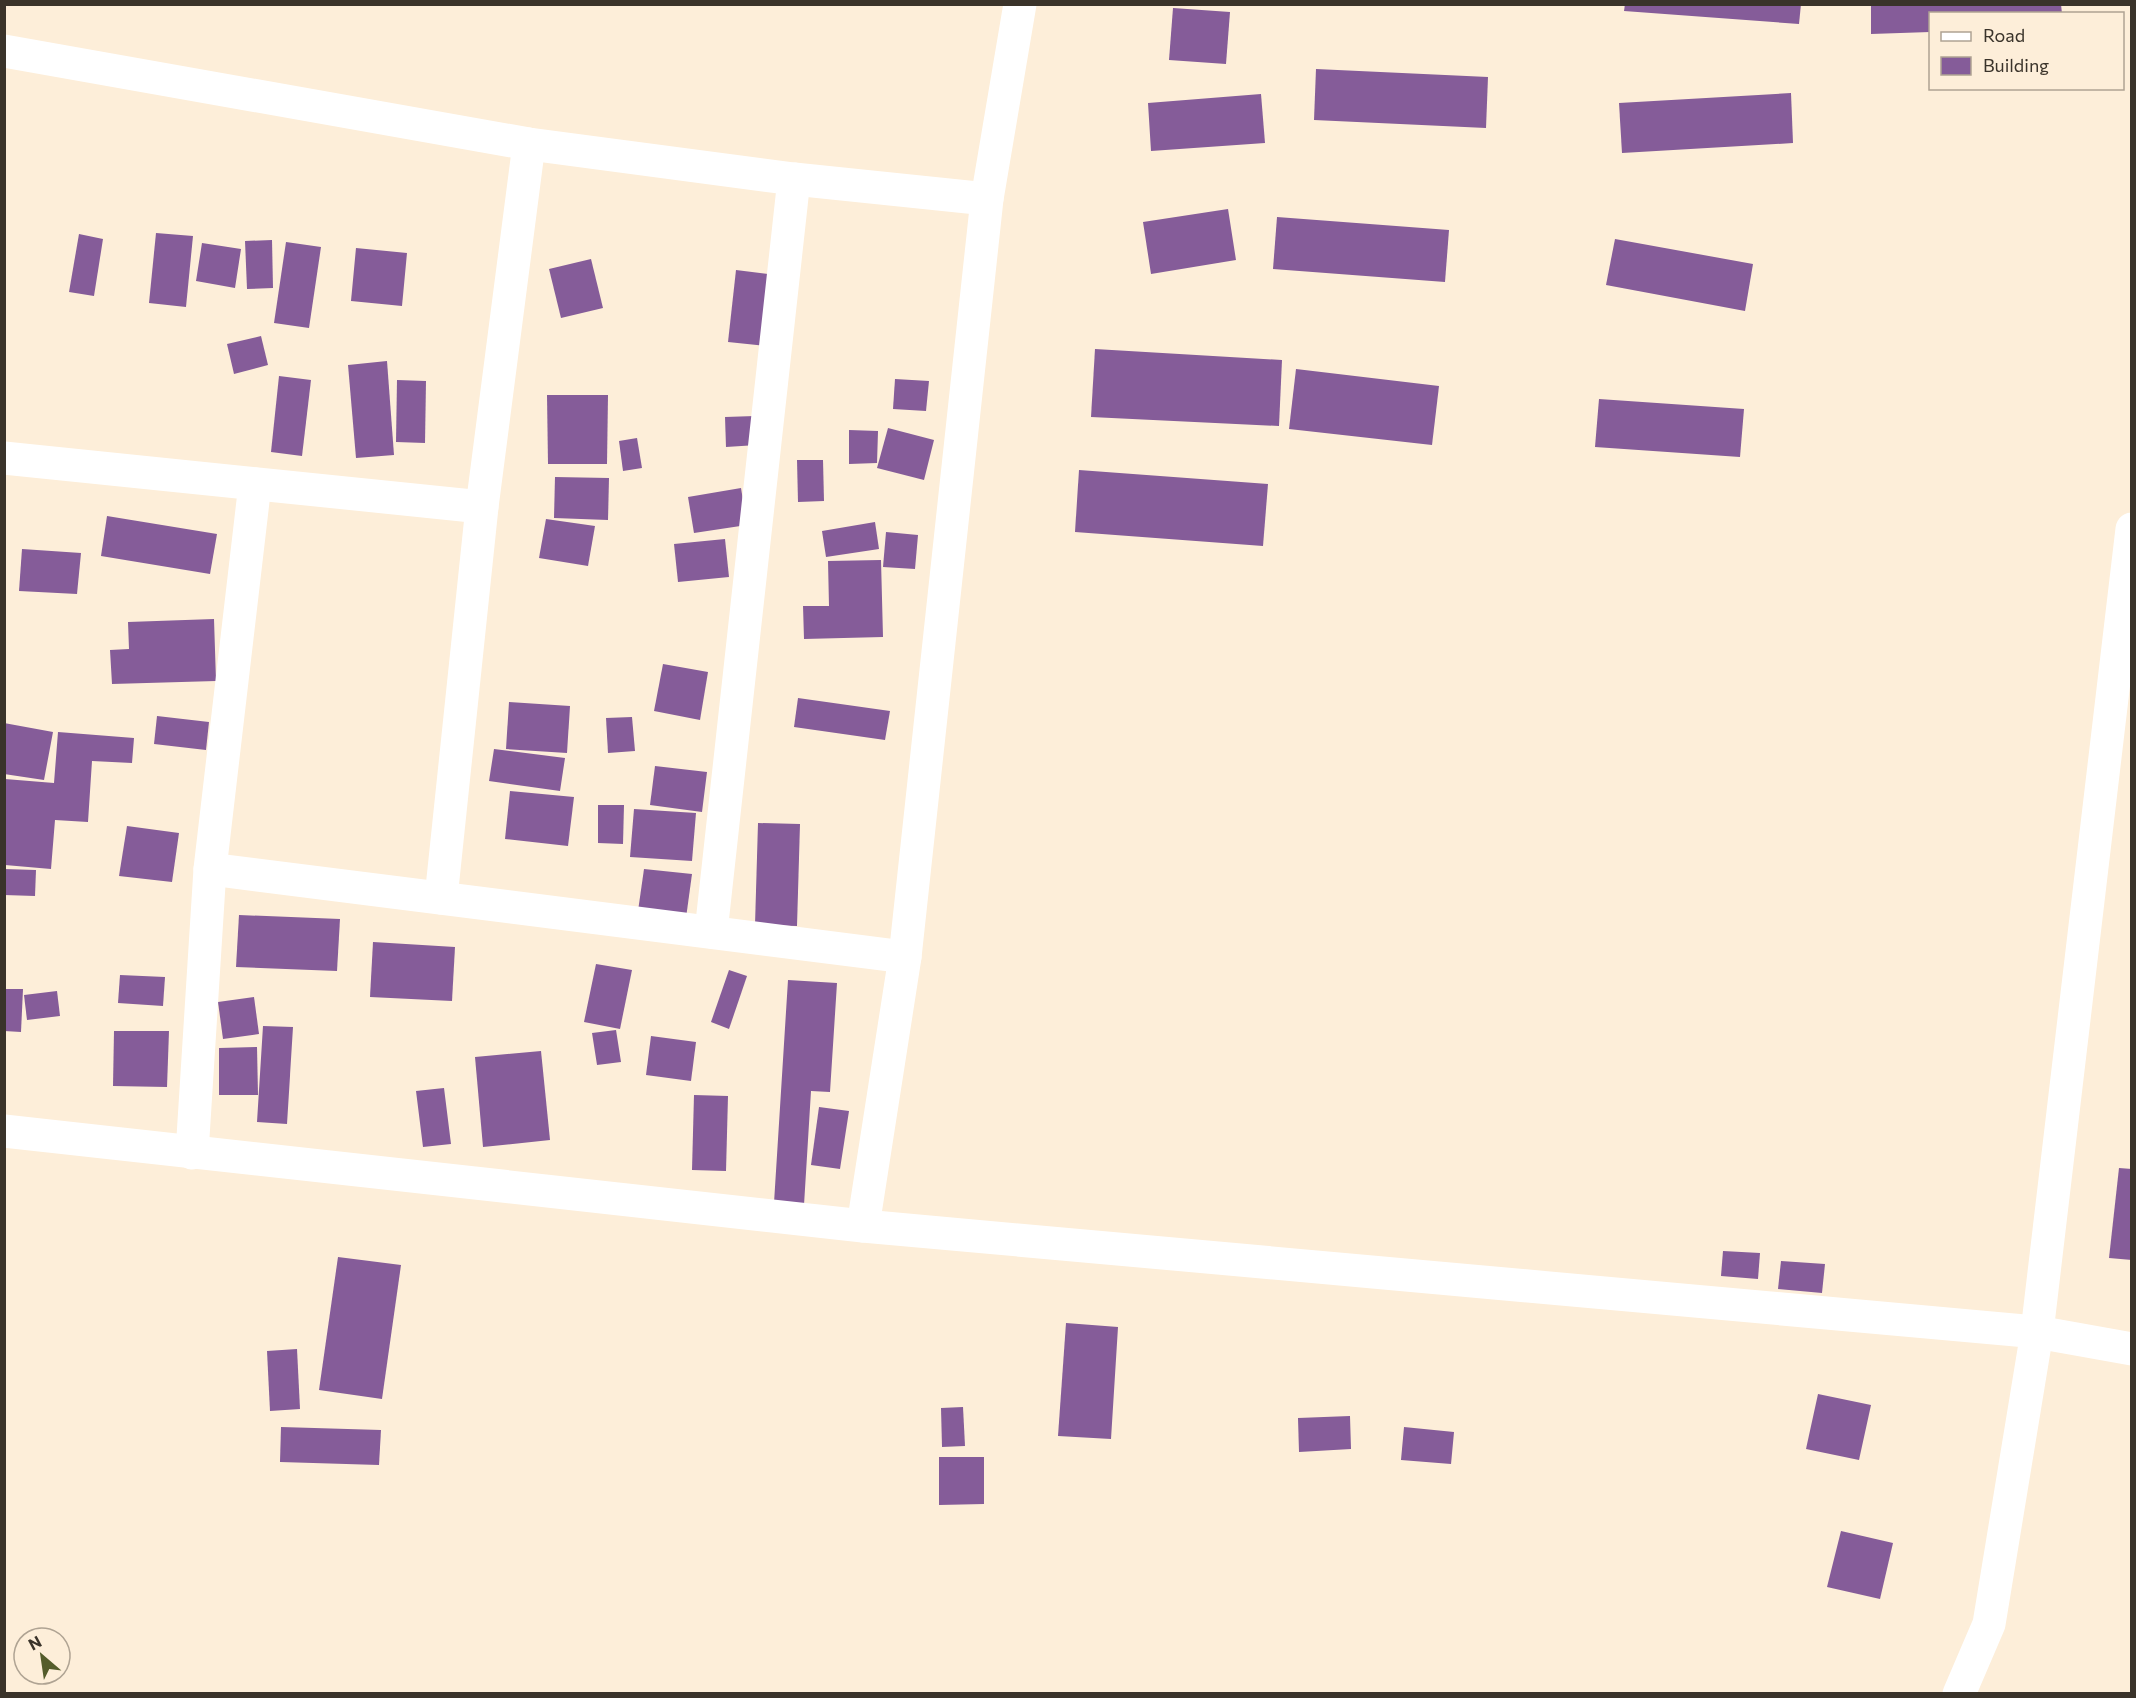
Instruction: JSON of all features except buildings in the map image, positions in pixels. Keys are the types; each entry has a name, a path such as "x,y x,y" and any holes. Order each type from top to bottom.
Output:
{"street":[{"path":"863,1226 905,957 987,199 1020,4"},
{"path":"4,51 529,144 794,179 987,199"},
{"path":"441,898 482,507 529,144"},
{"path":"711,932 794,179"},
{"path":"4,458 482,507"},
{"path":"192,1153 210,869 255,484"},
{"path":"1959,1694 1989,1623 2037,1332 2132,529"},
{"path":"210,869 905,957"},
{"path":"4,1131 863,1226 2037,1332 2132,1348"}]}
